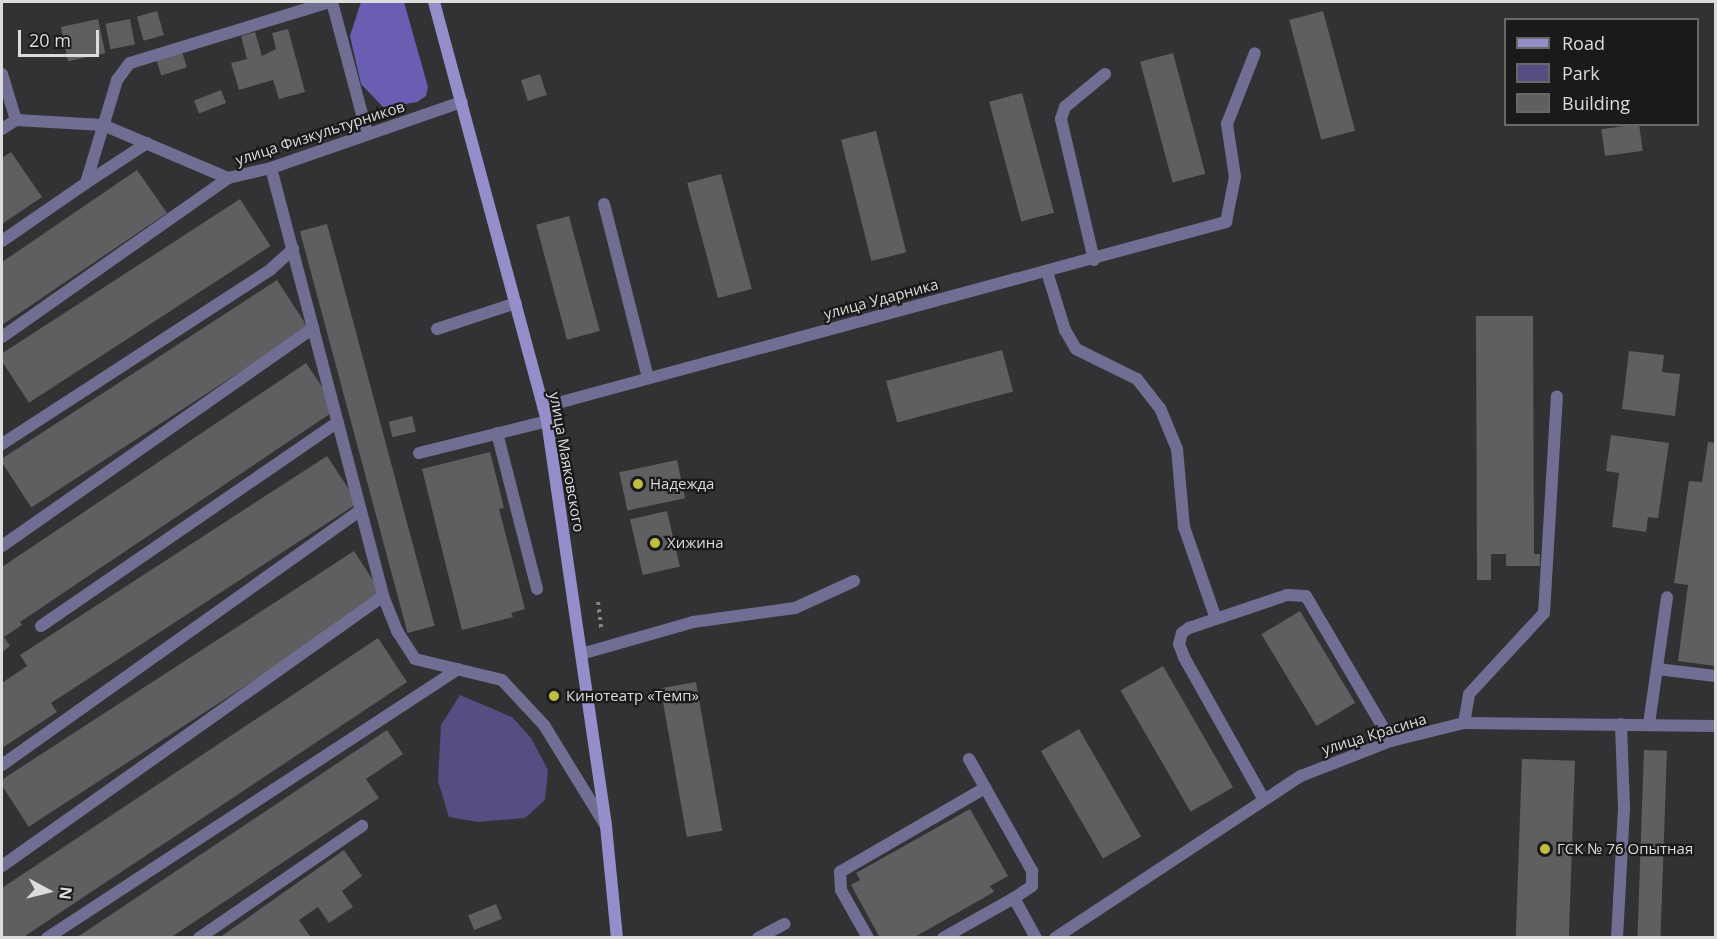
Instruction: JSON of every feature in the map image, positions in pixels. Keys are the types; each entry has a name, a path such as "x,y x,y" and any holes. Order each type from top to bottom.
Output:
{"street":[{"path":"86,183 122,70 136,60 331,2 367,133"},
{"name":"улица Маяковского","path":"434,2 547,421 606,826 617,938"},
{"name":"улица Ударника","path":"543,406 1094,260 1226,222 1235,177 1227,124 1255,53"},
{"path":"2,74 16,120 2,129"},
{"path":"1094,260 1061,119 1065,107 1105,74"},
{"name":"улица Физкультурников","path":"16,120 103,125 228,178 272,168 367,133 462,102"},
{"path":"2,241 147,143"},
{"path":"272,168 383,596 397,632 415,659 502,680 544,724 606,826"},
{"path":"2,337 228,178"},
{"path":"604,204 648,378"},
{"path":"2,444 271,269 293,249"},
{"path":"1047,272 1069,341 1086,355 1137,379 1160,408 1177,449 1184,527 1216,619"},
{"path":"437,329 516,303"},
{"path":"2,546 313,328"},
{"path":"1464,723 1468,694 1544,613 1557,396"},
{"path":"419,453 547,421"},
{"path":"41,626 338,422"},
{"path":"497,433 537,589"},
{"path":"2,765 361,510"},
{"path":"581,654 693,622 795,608 854,581"},
{"path":"1263,798 1179,644 1189,628 1287,595 1306,596 1390,741"},
{"path":"2,866 383,596"},
{"path":"1649,724 1667,597"},
{"path":"47,938 458,669"},
{"path":"1657,669 1716,676"},
{"name":"улица Красина","path":"1055,938 1263,798 1327,763 1390,741 1464,723 1716,726"},
{"path":"1617,938 1624,816 1621,724"},
{"path":"943,938 1032,886 1032,871 969,759"},
{"path":"868,938 841,890 840,872 985,788"},
{"path":"199,938 362,826"},
{"path":"1014,898 1036,938"},
{"path":"758,938 784,924"}],"path":[{"path":"598,602 604,648"}],"green space":[{"path":"460,695 512,717 531,738 548,770 545,800 525,818 478,822 449,817 438,781 441,725"}],"shaded area":[{"path":"361,2 404,2 428,87 426,96 417,102 384,108 361,84 350,36"}],"building":[{"path":"157,11 164,35 144,41 137,17"},
{"path":"1323,11 1355,131 1321,140 1289,20"},
{"path":"98,19 105,53 68,61 61,27"},
{"path":"130,19 135,45 110,49 105,24"},
{"path":"288,29 305,92 279,99 273,80 239,90 231,63 247,59 241,36 255,32 262,56 276,49 272,33"},
{"path":"182,52 187,67 161,76 156,60"},
{"path":"1173,53 1205,174 1173,183 1140,62"},
{"path":"540,74 547,95 528,101 521,80"},
{"path":"221,90 226,103 199,113 194,100"},
{"path":"1022,93 1054,213 1021,222 989,102"},
{"path":"1639,126 1643,151 1605,156 1601,129"},
{"path":"876,131 906,252 871,261 841,140"},
{"path":"11,152 42,197 2,224 2,158"},
{"path":"137,170 167,213 2,325 2,262"},
{"path":"721,174 752,289 718,298 687,183"},
{"path":"240,199 270,246 29,403 2,361 2,354"},
{"path":"569,216 600,331 567,340 536,225"},
{"path":"327,224 435,626 408,633 300,231"},
{"path":"277,280 308,328 31,508 2,462 2,459"},
{"path":"1476,316 1533,316 1534,554 1540,554 1540,566 1506,566 1506,554 1491,554 1491,580 1477,580"},
{"path":"1002,350 1013,392 897,423 886,381"},
{"path":"1629,351 1664,355 1662,372 1680,374 1675,416 1622,409"},
{"path":"306,363 337,409 20,622 22,625 4,637 10,646 2,652 2,567"},
{"path":"412,416 416,432 393,437 389,422"},
{"path":"1611,435 1669,443 1658,518 1648,517 1646,532 1612,527 1619,473 1606,471"},
{"path":"1708,442 1716,443 1716,666 1678,661 1688,585 1674,583 1689,481 1702,482"},
{"path":"490,452 504,508 499,509 525,609 511,613 513,617 462,630 422,469"},
{"path":"327,456 358,503 51,703 57,712 2,748 2,683 27,666 20,655"},
{"path":"677,460 685,498 627,510 619,472"},
{"name":"Хижина","path":"667,511 680,567 643,575 630,520"},
{"path":"354,551 383,596 29,827 2,786 2,780"},
{"path":"1300,611 1355,703 1317,726 1261,634"},
{"path":"378,638 407,682 22,938 2,938 2,888"},
{"path":"1163,666 1233,787 1191,812 1121,690"},
{"path":"696,682 722,831 687,837 661,688"},
{"path":"1079,729 1141,836 1103,858 1041,751"},
{"path":"387,730 403,754 366,779 379,798 170,938 76,938"},
{"name":"ГСК № 76 Опытная","path":"1644,750 1667,751 1660,938 1637,938"},
{"name":"ГСК № 76 Опытная","path":"1522,759 1575,761 1569,938 1516,938"},
{"path":"970,809 1008,876 990,886 994,892 913,938 880,938 851,885 860,880 856,873"},
{"path":"344,850 362,876 342,891 353,907 329,923 318,907 299,920 311,938 219,938"},
{"path":"496,904 502,919 474,930 468,915"}],"place":[{"name":"Надежда","path":"638,484"},
{"name":"Хижина","path":"655,543"},
{"name":"Кинотеатр «Темп»","path":"554,696"},
{"name":"ГСК № 76 Опытная","path":"1545,849"}]}
